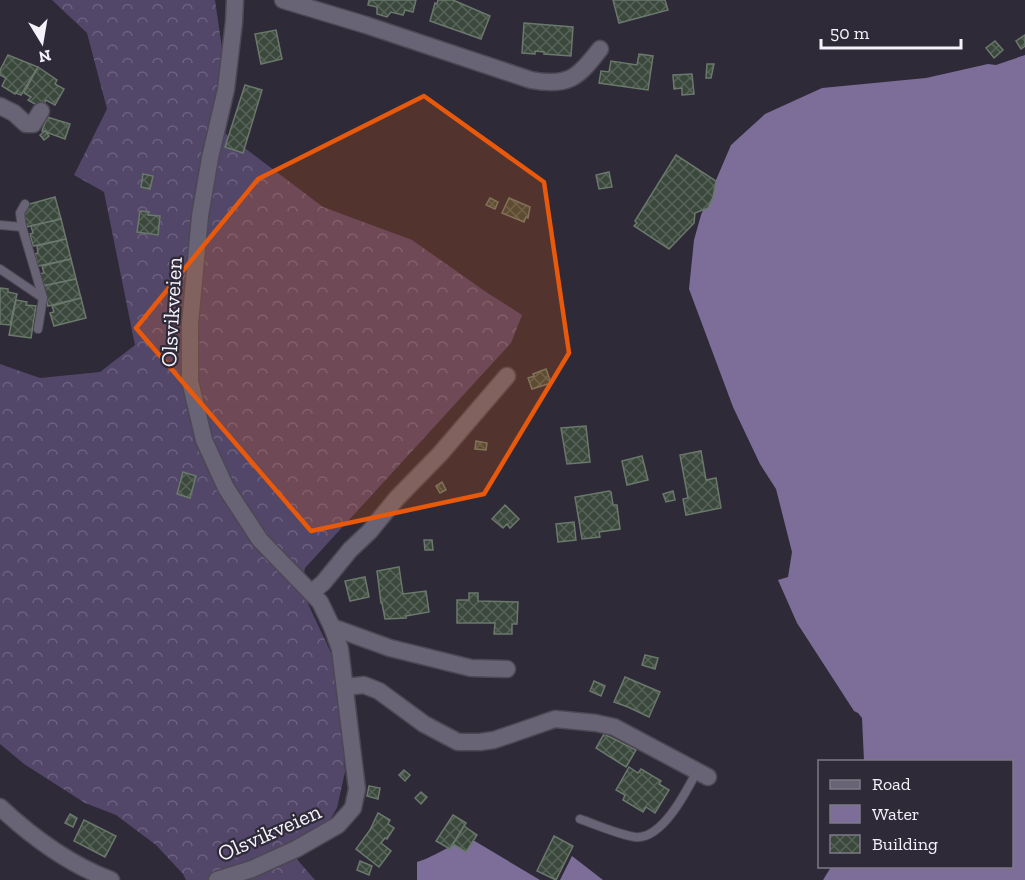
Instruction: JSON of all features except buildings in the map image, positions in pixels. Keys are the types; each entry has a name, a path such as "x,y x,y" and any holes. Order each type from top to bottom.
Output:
{"street":[{"name":"Olsvikveien","path":"217,880 296,849 338,825 353,808 357,789 340,649 332,627 320,602 260,540 225,488 204,440 190,381 189,324 200,216 210,158 226,89 235,0"},
{"path":"283,0 531,80 553,84 570,80 589,64 600,49"},
{"path":"0,106 14,113 26,124 33,124 41,111"},
{"path":"312,592 323,583 397,498 440,454 507,376"},
{"path":"332,627 390,648 471,668 507,669"},
{"path":"345,687 364,685 379,691 424,724 458,742 494,740 555,719 596,723 614,728 702,774"},
{"path":"0,807 78,865 111,880"}],"lane":[{"path":"25,204 20,213 22,227 43,298 38,329"},
{"path":"0,225 22,227"},
{"path":"0,269 43,298"},
{"path":"580,819 635,837 650,835 657,830 702,774"}],"highlighted area":[{"path":"424,96 544,182 569,353 484,494 311,531 136,328 258,179"}],"green space":[{"path":"52,0 215,0 224,62 219,118 226,134 323,207 412,240 522,315 511,343 305,568 301,589 334,659 341,700 345,772 337,808 323,832 295,857 315,880 186,880 156,845 116,815 85,803 24,764 0,744 0,364 40,378 100,372 135,345 104,192 74,175 107,109 87,33"}],"water":[{"path":"1025,55 1025,880 823,880 830,868 1013,868 1013,760 864,760 862,718 854,711 797,623 778,580 788,577 792,552 776,489 760,464 733,407 689,289 694,240 701,215 731,145 765,114 822,88 926,78 988,64 996,65"},
{"path":"473,840 540,880 417,880 417,862 458,843"},
{"path":"572,856 603,880 560,880"}]}
